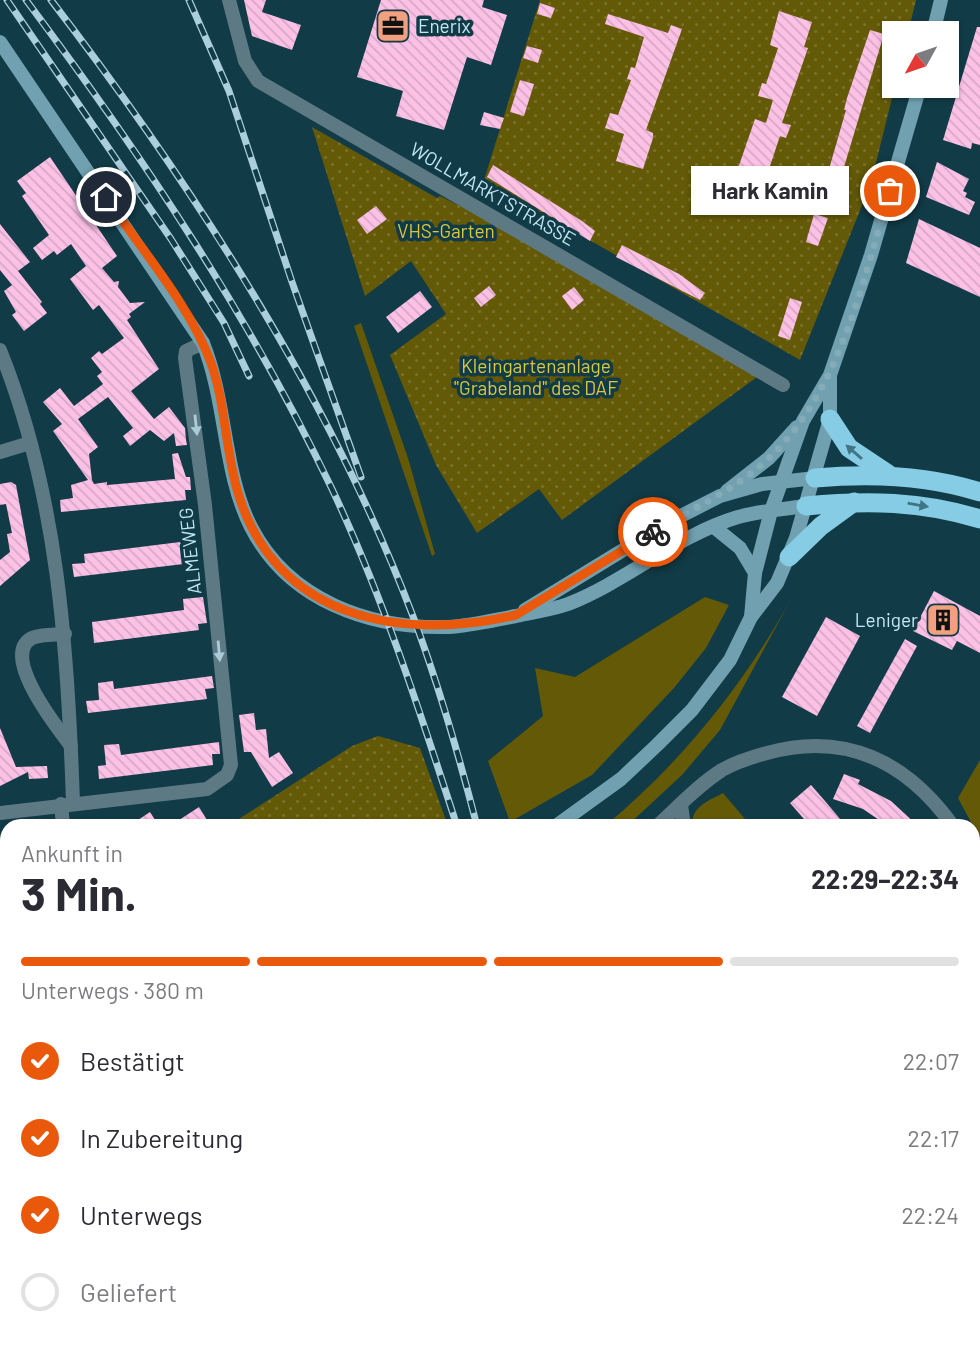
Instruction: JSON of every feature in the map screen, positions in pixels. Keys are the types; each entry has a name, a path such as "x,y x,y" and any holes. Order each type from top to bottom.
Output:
{"highway":[{"path":"830,419 849,448 889,475"},
{"path":"815,478 889,475 960,486 980,492"},
{"path":"806,506 855,501 906,502 980,519"},
{"path":"789,557 821,526 855,501"}],"main road":[{"path":"936,21 941,0"},
{"path":"0,42 203,343 219,388 237,490 251,527 277,565 304,589 361,616 401,624 450,627 543,611 582,598 737,517 806,506"},
{"path":"751,617 755,573 771,511 803,421 830,375 871,255 917,98"},
{"path":"566,819 621,779 692,710 730,660 751,617 777,583 789,557 815,478 830,419 830,375"},
{"path":"516,615 669,522 720,496 769,458 803,421"},
{"path":"720,496 782,482 815,478"},
{"path":"714,527 746,554 755,573"}],"street":[{"name":"WOLLMARKTSTRASSE","path":"229,0 245,61 258,81 783,385"},
{"name":"ALMEWEG","path":"67,804 207,789 227,775 231,765 205,505 186,358 186,351 203,343"},
{"path":"0,350 30,443 50,527 65,634 71,746 64,819"},
{"path":"0,452 30,443"},
{"path":"65,634 29,639 18,651 15,659 24,681 71,746"},
{"path":"665,819 701,785 738,762 783,748 831,747 856,750 903,774 927,793 947,819"},
{"path":"0,813 67,804"},
{"path":"681,805 683,819"}],"green space":[{"path":"540,0 916,0 911,21 882,21 882,98 892,98 871,183 800,360 484,180"},
{"name":"Kleingartenanlage \"Grabeland\" des DAF","path":"312,127 437,198 440,196 468,210 757,377 562,520 539,489 477,533 436,465 390,355 446,314 411,261 365,296"},
{"path":"361,323 408,458 435,554 432,556 354,326"},
{"path":"795,592 720,730 682,775 635,819 613,819 687,747 734,688"},
{"path":"705,597 729,605 706,648 674,688 592,775 515,819 509,819 488,761 543,716 535,668 575,677"},
{"path":"378,736 420,748 445,819 239,819 352,746"},
{"path":"980,760 980,819 969,819 958,798"},
{"path":"723,793 745,819 692,819 697,809"}],"building":[{"path":"244,0 266,0 262,12 301,25 292,50 252,36"},
{"path":"381,0 484,0 482,7 507,15 491,65 467,57 444,130 396,116 403,91 357,77"},
{"path":"540,3 555,8 551,18 537,14"},
{"path":"779,11 812,22 804,47 808,48 782,123 791,125 786,138 780,136 758,202 701,181 704,170 734,180 755,119 766,123 773,100 758,96 762,83 766,84 778,48 770,45"},
{"path":"608,14 668,33 671,25 682,29 646,130 653,133 653,138 643,169 616,161 624,134 605,128 610,113 618,115 631,80 627,79 631,67 635,68 644,37 605,24"},
{"path":"977,27 980,27 980,145 972,143 971,149 943,140 956,98 959,98 959,87"},
{"path":"870,30 882,33 838,187 825,183 847,98"},
{"path":"527,46 542,50 538,63 523,58"},
{"path":"520,80 534,84 524,116 510,112"},
{"path":"484,112 504,118 500,129 480,125"},
{"path":"50,157 117,256 102,268 114,282 119,281 118,287 130,303 145,302 129,314 131,317 127,320 159,369 131,391 154,419 169,407 185,428 187,445 176,446 174,433 164,441 150,430 130,446 123,436 133,428 108,397 78,419 98,447 89,454 92,480 94,484 107,482 107,485 175,479 172,454 178,453 186,477 190,477 191,490 185,490 186,500 61,512 60,500 73,498 71,485 88,480 53,431 62,424 43,402 60,388 74,406 103,384 97,376 102,372 91,358 99,351 102,354 124,338 99,305 93,310 70,279 86,266 71,244 57,255 54,251 42,260 33,248 49,235 22,196 26,193 17,181"},
{"path":"937,162 969,179 963,191 967,193 965,197 975,202 969,215 926,197"},
{"path":"493,165 595,231 590,241 487,177"},
{"path":"376,206 387,219 367,234 357,220"},
{"path":"814,214 828,218 818,246 806,242"},
{"path":"919,219 980,248 980,297 906,263"},
{"path":"0,224 30,262 18,271 42,302 40,304 47,313 24,331 12,315 16,312 4,291 12,285 0,270"},
{"path":"622,245 679,274 705,293 700,300 616,257"},
{"path":"489,286 496,295 481,307 474,298"},
{"path":"574,287 584,300 572,310 562,296"},
{"path":"420,291 432,307 398,333 386,317"},
{"path":"790,298 802,302 790,340 778,336"},
{"path":"11,482 16,485 30,560 0,586 0,560 10,552 7,534 12,533 6,504 0,505 0,484"},
{"path":"196,540 197,553 191,554 192,563 74,577 72,564 85,563 84,554"},
{"name":"Leniger","path":"934,591 980,616 980,653 957,641 952,650 913,631"},
{"path":"203,597 207,623 198,624 199,630 94,643 92,622 184,610 183,599"},
{"path":"826,617 860,636 817,716 782,697"},
{"path":"905,639 917,646 870,733 857,726"},
{"path":"212,676 214,688 205,689 207,699 88,713 86,701 99,700 98,683 113,681 114,689"},
{"path":"254,713 256,730 266,729 269,758 279,752 293,773 272,787 251,752 244,752 239,715"},
{"path":"0,728 16,767 47,766 48,778 29,779 28,772 0,786"},
{"path":"219,742 220,754 212,754 213,765 99,779 98,766 106,765 104,745 119,744 121,755"},
{"path":"844,774 860,780 858,784 891,801 910,819 878,819 863,809 833,799"},
{"path":"811,785 840,819 804,819 790,803"},
{"path":"199,807 206,819 181,819"},
{"path":"150,812 154,819 140,819"}],"railway":[{"path":"7,0 171,239 224,323 249,376"},
{"path":"26,0 111,117 191,237 229,298 300,424 368,571 415,698 455,819"},
{"path":"51,0 104,70 206,219 255,297 343,456 381,537 414,619 448,721 475,819"},
{"path":"189,0 229,91 292,282 361,477"}],"way so far":[{"path":"653,532 720,496 757,469 803,421 830,375 890,191"}],"place":[{"name":"Enerix","path":"393,26"},
{"name":"Hark Kamin","path":"890,191"},
{"name":"Leniger","path":"943,620"}],"route":[{"path":"106,197 203,343 219,388 237,490 251,527 277,565 320,599 361,616 401,624 450,627 496,620 516,615 653,532"}],"park label":[{"name":"VHS-Garten","path":"446,231"}]}
